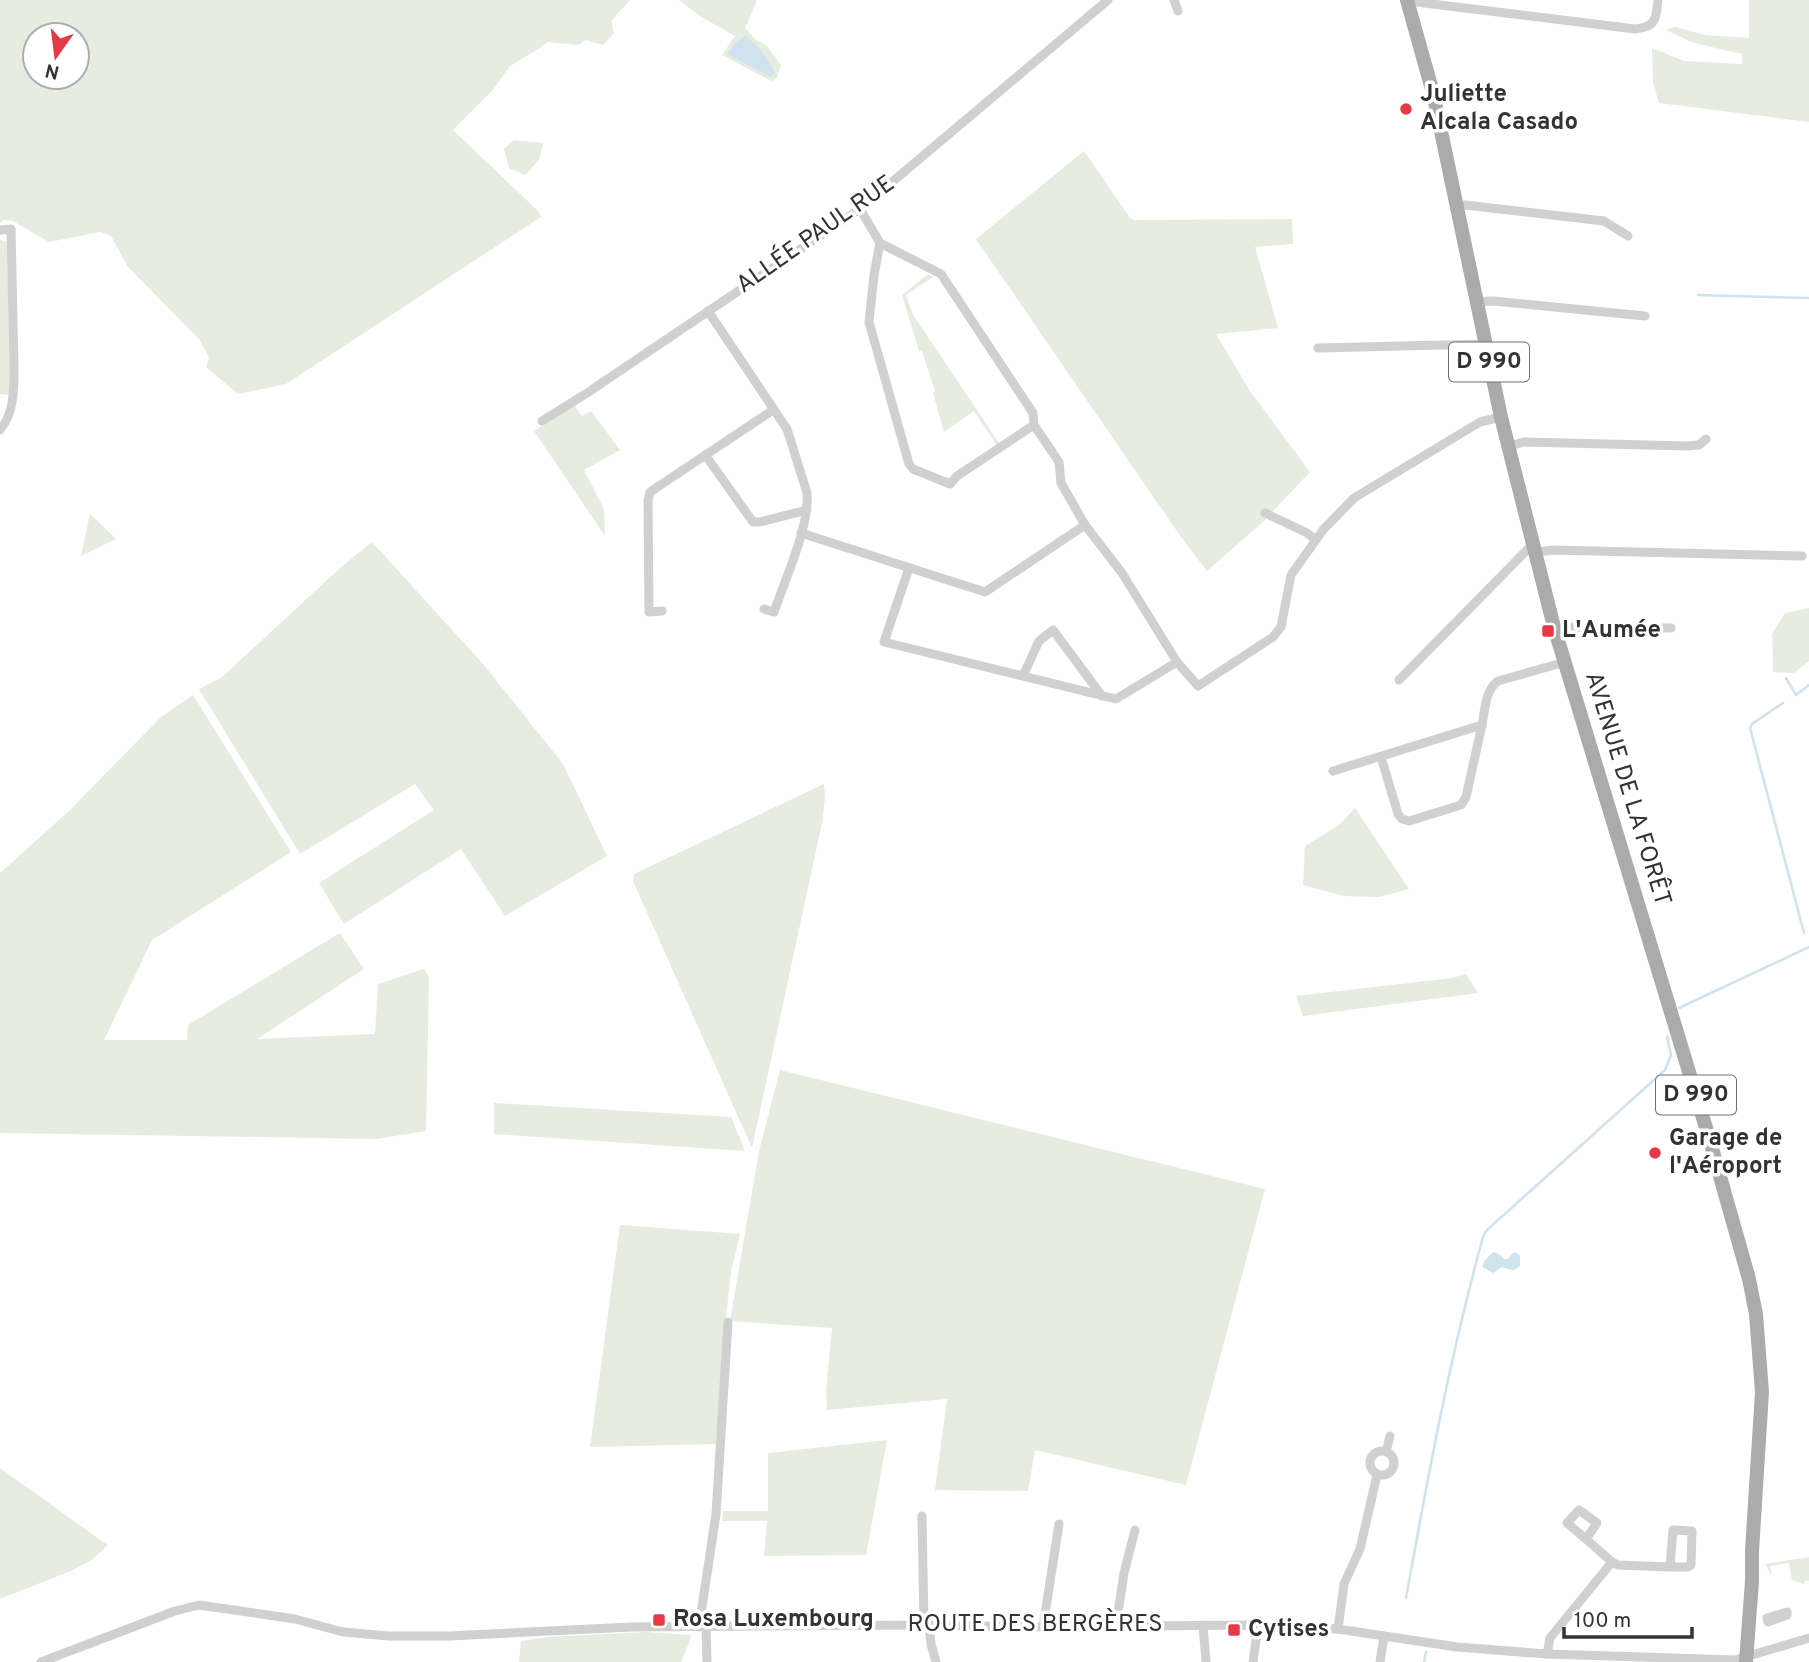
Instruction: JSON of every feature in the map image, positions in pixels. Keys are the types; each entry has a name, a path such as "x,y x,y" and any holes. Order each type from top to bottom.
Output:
{"main road":[{"name":"AVENUE DE LA FORÊT","path":"1407,1 1433,93 1501,417 1564,662 1706,1128 1749,1279 1756,1314 1762,1392 1752,1551 1745,1585 1742,1660"}],"street":[{"name":"ALLÉE PAUL RUE","path":"542,421 860,209 1108,0"},
{"path":"1174,0 1178,11"},
{"path":"1407,1 1635,29 1650,26 1656,20 1658,0"},
{"path":"1457,206 1604,221 1628,236"},
{"path":"860,209 880,243 941,274 1033,413 1034,425 1059,461 1061,483 1085,525 1122,573 1177,662 1198,686 1273,637 1281,627 1291,575 1316,540 1354,498 1480,422 1501,417"},
{"path":"0,230 11,229 14,388 9,417 0,430"},
{"path":"880,243 869,322 909,464 913,469 950,484 957,475 1034,425"},
{"path":"1476,302 1493,300 1645,316"},
{"path":"708,311 787,429 807,493 807,510 802,533 774,612 764,609"},
{"path":"1318,348 1485,344"},
{"path":"662,611 649,612 650,492 774,410"},
{"path":"1509,446 1524,442 1687,446 1699,445 1706,439"},
{"path":"706,456 752,522 807,510"},
{"path":"1265,513 1316,540"},
{"path":"802,533 985,592 1085,525"},
{"path":"1399,680 1529,548 1802,556"},
{"path":"909,568 884,642 1116,699 1177,662"},
{"path":"1555,627 1671,628"},
{"path":"1023,676 1039,641 1053,630 1102,696"},
{"path":"1381,757 1398,814 1402,819 1409,821 1461,805 1466,797 1493,684 1564,662"},
{"path":"1333,771 1482,725"},
{"path":"707,1662 702,1627 716,1514 728,1322"},
{"path":"1386,1452 1390,1436"},
{"path":"1378,1452 1386,1452 1394,1461 1392,1471 1383,1476 1377,1475 1370,1468 1370,1458 1378,1452"},
{"path":"1338,1629 1344,1584 1360,1549 1377,1475"},
{"path":"922,1516 927,1625 936,1662"},
{"path":"1043,1627 1059,1524"},
{"path":"1116,1626 1124,1573 1135,1530"},
{"path":"1586,1539 1618,1565 1670,1567 1688,1567 1691,1565 1692,1531 1673,1530 1670,1567"},
{"path":"1547,1654 1550,1638 1612,1562"},
{"name":"ROUTE DES BERGÈRES","path":"41,1662 174,1611 200,1605 285,1617 343,1632 371,1636 631,1627 1258,1625 1338,1629 1457,1647 1547,1654 1742,1660 1809,1638"},
{"path":"1203,1625 1206,1662"},
{"path":"1254,1662 1258,1625"},
{"path":"1380,1662 1384,1636"}],"shaded area":[{"path":"0,0 630,0 611,21 614,33 603,45 586,40 578,45 547,42 510,66 492,91 453,130 538,211 541,217 286,384 238,394 206,367 209,358 199,339 128,267 111,236 100,232 49,242 13,221 4,220 0,223"},
{"path":"679,0 757,0 745,28 755,39 767,46 781,65 777,78 771,81 722,55 735,36 700,16"},
{"path":"1749,0 1809,0 1809,122 1659,103 1653,83 1652,48 1684,61 1742,64 1742,54 1694,43 1666,30 1675,27 1705,35 1749,38"},
{"path":"514,140 543,143 539,160 525,175 509,168 504,149"},
{"path":"1084,151 1134,220 1292,219 1293,244 1255,247 1278,328 1216,334 1250,391 1310,472 1263,522 1207,571 976,239"},
{"path":"0,240 6,241 7,245 10,395 0,394"},
{"path":"928,274 933,277 906,295 913,315 999,443 997,445 974,411 944,432 933,393 935,391 922,351 919,351 902,295"},
{"path":"574,405 582,416 591,411 620,450 584,470 604,509 605,536 534,431"},
{"path":"90,514 116,539 81,556"},
{"path":"372,542 483,664 563,764 607,856 505,916 461,849 344,924 319,883 434,810 415,784 300,854 199,689 222,677"},
{"path":"1809,608 1809,661 1794,673 1773,672 1772,634 1785,613"},
{"path":"193,695 291,852 152,940 104,1040 187,1040 188,1025 340,933 364,969 257,1039 375,1034 378,984 424,969 429,978 426,1131 376,1139 0,1133 0,873 69,811 160,718"},
{"path":"824,784 823,818 752,1148 633,881 634,874"},
{"path":"1355,808 1409,889 1379,897 1344,896 1303,885 1305,846 1339,825"},
{"path":"1466,974 1478,993 1303,1016 1296,996 1452,978"},
{"path":"780,1070 1265,1189 1186,1485 1035,1450 1028,1491 935,1490 947,1399 827,1410 832,1328 730,1321 759,1151"},
{"path":"494,1103 731,1117 745,1151 494,1134"},
{"path":"620,1225 740,1234 731,1271 716,1444 590,1447"},
{"path":"887,1440 866,1555 764,1556 767,1521 722,1521 723,1511 768,1511 768,1453"},
{"path":"0,1468 108,1545 92,1560 73,1570 0,1599"},
{"path":"1809,1557 1809,1581 1805,1580 1804,1584 1792,1580 1789,1563 1770,1566 1772,1577 1765,1564"},
{"path":"646,1632 691,1635 681,1662 519,1662 521,1641 547,1637"}],"water":[{"path":"746,35 763,53 775,72 771,77 727,54 735,43"},
{"path":"1493,1252 1508,1259 1516,1252 1520,1256 1520,1266 1513,1270 1502,1267 1493,1273 1482,1267"}],"waterway":[{"path":"1698,295 1809,298"},
{"path":"1786,678 1796,695 1809,685"},
{"path":"1783,703 1750,728 1804,933"},
{"path":"1679,1008 1809,947"},
{"path":"1406,1598 1450,1371 1483,1237 1487,1230 1665,1070 1671,1055 1667,1036"},
{"path":"1424,1662 1426,1652"}],"place":[{"name":"Juliette Alcala Casado","path":"1406,109"},
{"name":"L'Aumée","path":"1548,631"},
{"name":"Garage de l'Aéroport","path":"1655,1153"},
{"name":"Rosa Luxembourg","path":"659,1620"},
{"name":"Cytises","path":"1234,1630"}]}
